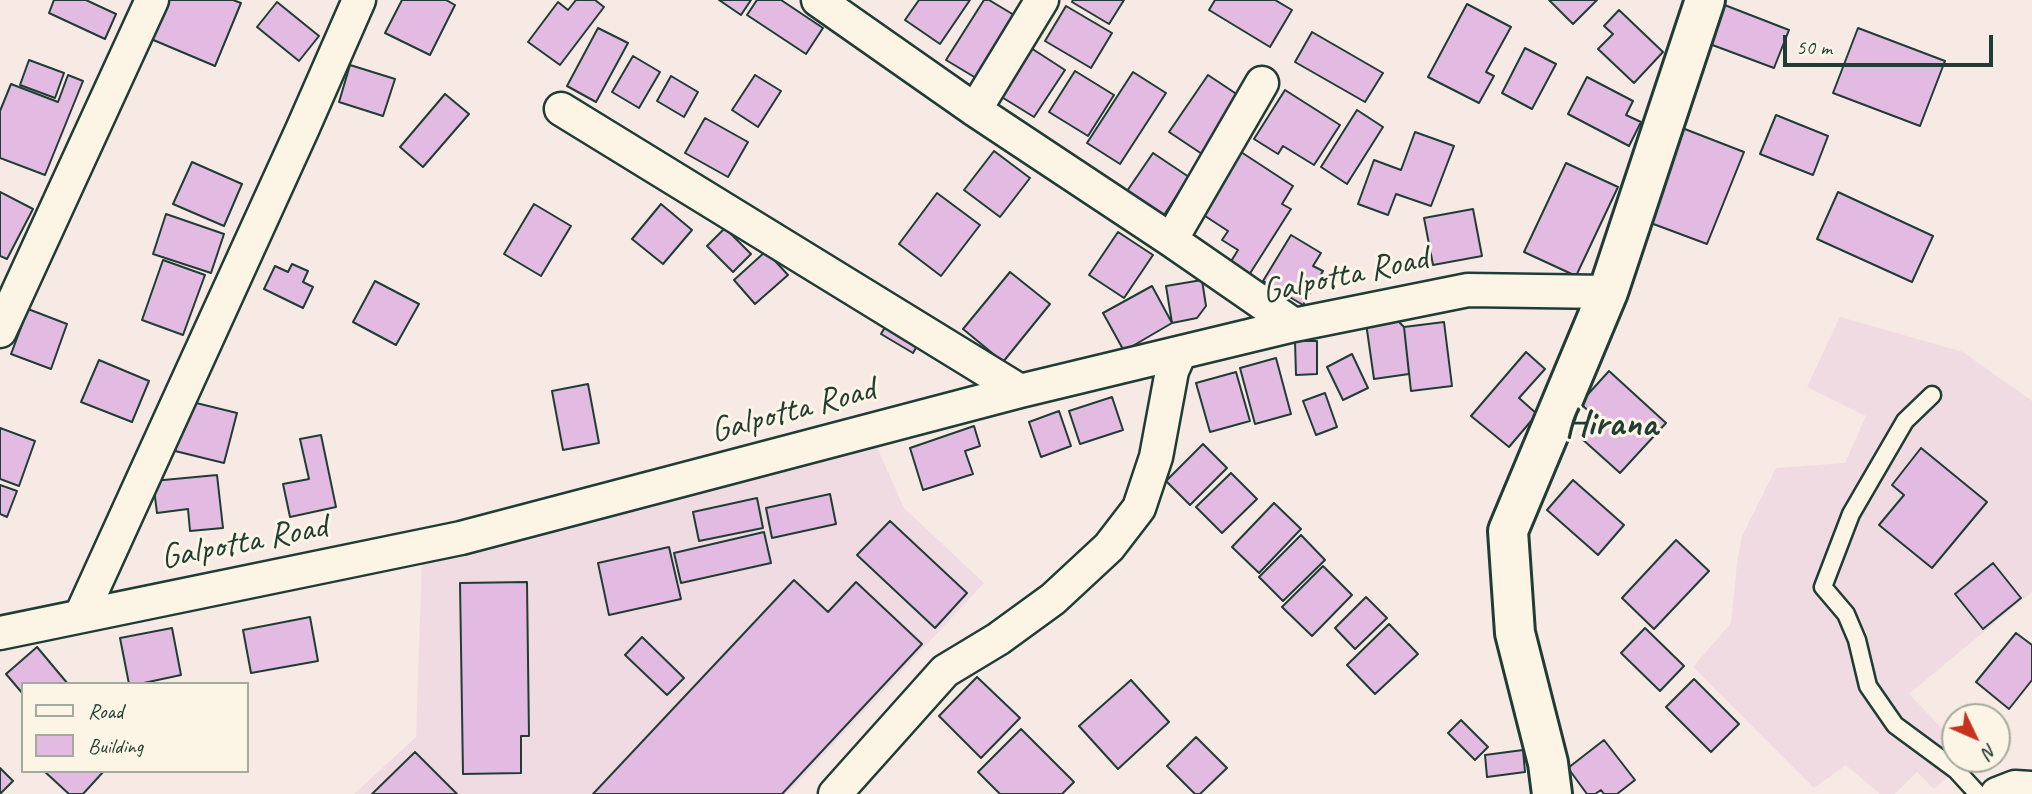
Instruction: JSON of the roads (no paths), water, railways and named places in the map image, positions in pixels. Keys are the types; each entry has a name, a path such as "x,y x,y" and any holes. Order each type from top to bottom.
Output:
{"street":[{"path":"0,331 152,0"},
{"path":"81,615 359,0"},
{"path":"818,0 975,110 1294,325"},
{"path":"975,110 1042,0"},
{"path":"1552,794 1548,763 1515,633 1508,531 1608,292 1705,0"},
{"path":"1171,240 1262,83"},
{"path":"561,109 1020,391"},
{"name":"Galpotta Road","path":"0,633 461,538 1020,391 1294,325 1468,290 1608,292"},
{"path":"835,794 945,671 998,639 1053,599 1109,547 1139,508 1156,457 1172,371 1180,353"},
{"path":"1997,794 2015,787 2032,788"}],"lane":[{"path":"1932,395 1905,421 1851,514 1823,587 1846,614 1857,640 1868,686 1895,725 1956,770 1978,794"}],"district":[{"name":"Hirana","path":"1611,425"}]}
